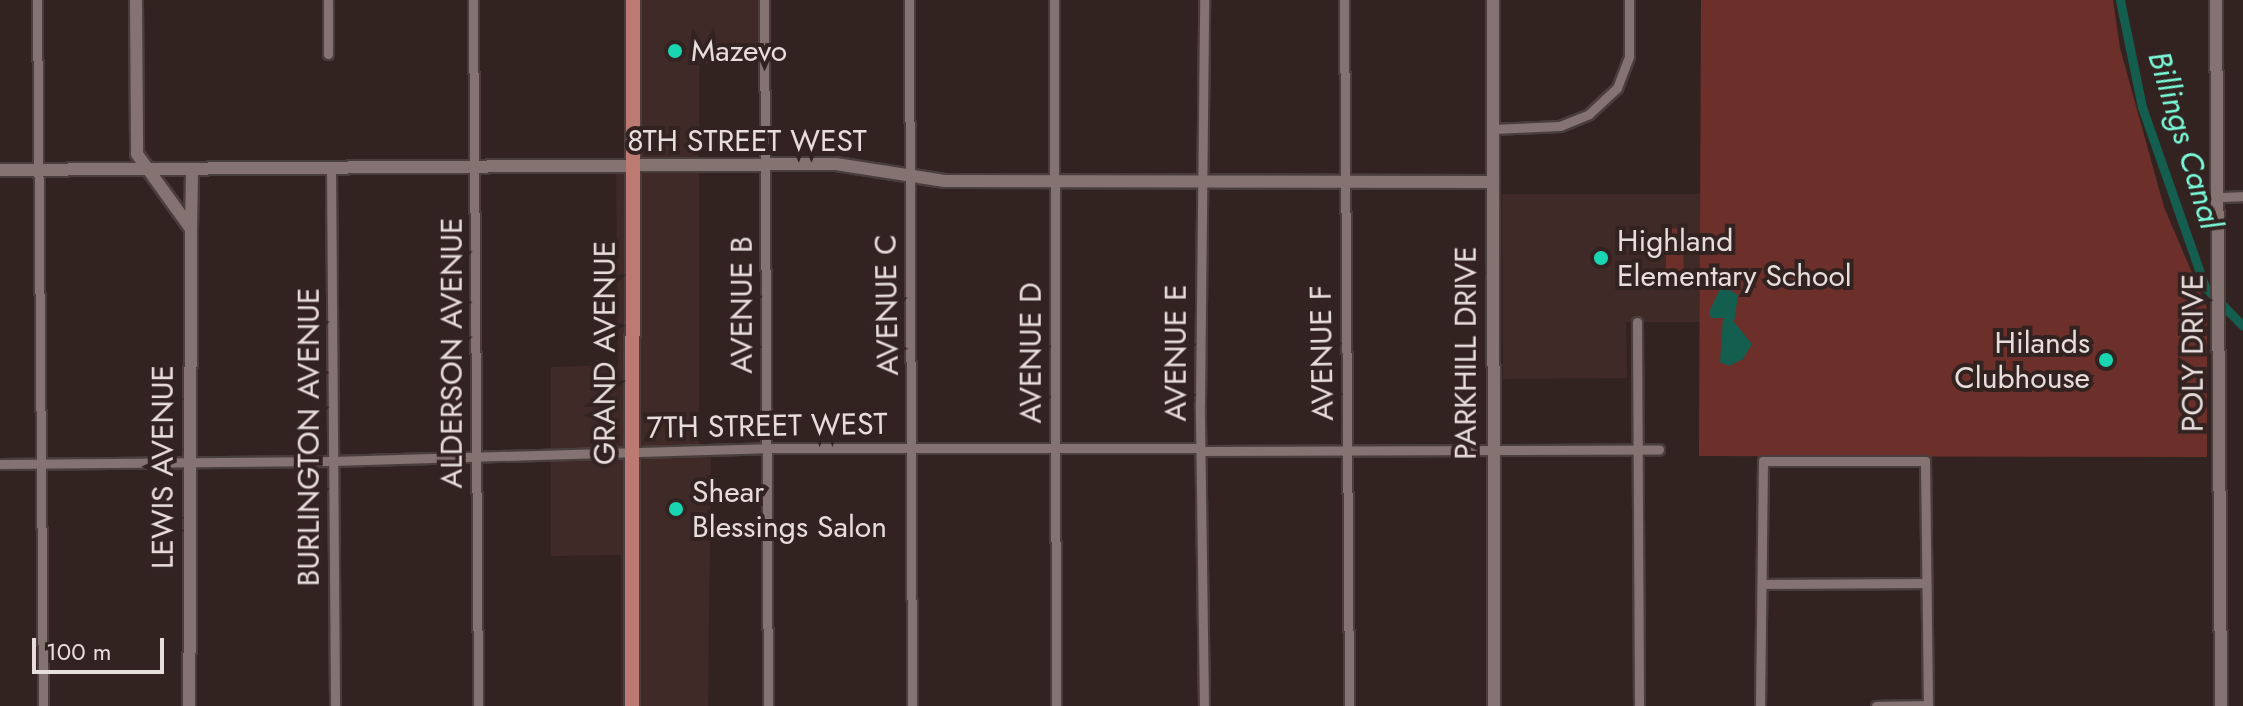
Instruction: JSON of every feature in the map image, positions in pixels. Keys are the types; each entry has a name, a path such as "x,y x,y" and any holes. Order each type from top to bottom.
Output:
{"main road":[{"name":"GRAND AVENUE","path":"632,706 633,0"}],"street":[{"path":"37,0 43,706"},
{"path":"136,0 137,154 191,229"},
{"path":"328,0 328,54"},
{"name":"ALDERSON AVENUE","path":"473,0 478,706"},
{"name":"AVENUE B","path":"764,0 768,706"},
{"name":"AVENUE C","path":"909,0 912,706"},
{"name":"AVENUE D","path":"1054,0 1056,706"},
{"name":"AVENUE E","path":"1204,0 1200,449 1204,706"},
{"name":"AVENUE F","path":"1344,0 1349,706"},
{"name":"PARKHILL DRIVE","path":"1493,0 1494,706"},
{"path":"1493,129 1560,126 1589,114 1617,88 1629,56 1629,0"},
{"name":"POLY DRIVE","path":"2216,0 2221,706"},
{"name":"8TH STREET WEST","path":"0,170 765,164 867,165 945,181 1492,182"},
{"name":"BURLINGTON AVENUE","path":"331,168 335,706"},
{"name":"LEWIS AVENUE","path":"189,706 192,169"},
{"path":"2219,197 2243,196"},
{"path":"1637,322 1639,706"},
{"name":"7TH STREET WEST","path":"0,464 333,461 766,448 1659,449"},
{"path":"1760,706 1763,461 1925,461 1928,706 1876,706"},
{"path":"1762,584 1926,583"}],"shaded area":[{"path":"633,0 765,0 765,63 699,64 699,450 711,450 708,706 621,706 621,555 551,556 551,367 618,365 616,167 632,164"},
{"path":"1701,0 2113,0 2120,48 2164,207 2207,308 2207,457 1699,456"},
{"name":"Highland Elementary School","path":"1502,194 1701,194 1700,322 1626,322 1627,378 1503,379"},
{"path":"1683,228 1684,287 1666,287 1666,229"},
{"path":"1722,285 1738,295 1734,322 1752,344 1743,359 1729,366 1720,362 1723,318 1711,318 1709,312"}],"waterway":[{"name":"Billings Canal","path":"2120,0 2142,107 2205,287 2243,326"}],"place":[{"name":"Mazevo","path":"675,51"},
{"name":"Highland Elementary School","path":"1601,258"},
{"name":"Hilands Clubhouse","path":"2106,360"},
{"name":"Shear Blessings Salon","path":"676,509"}]}
